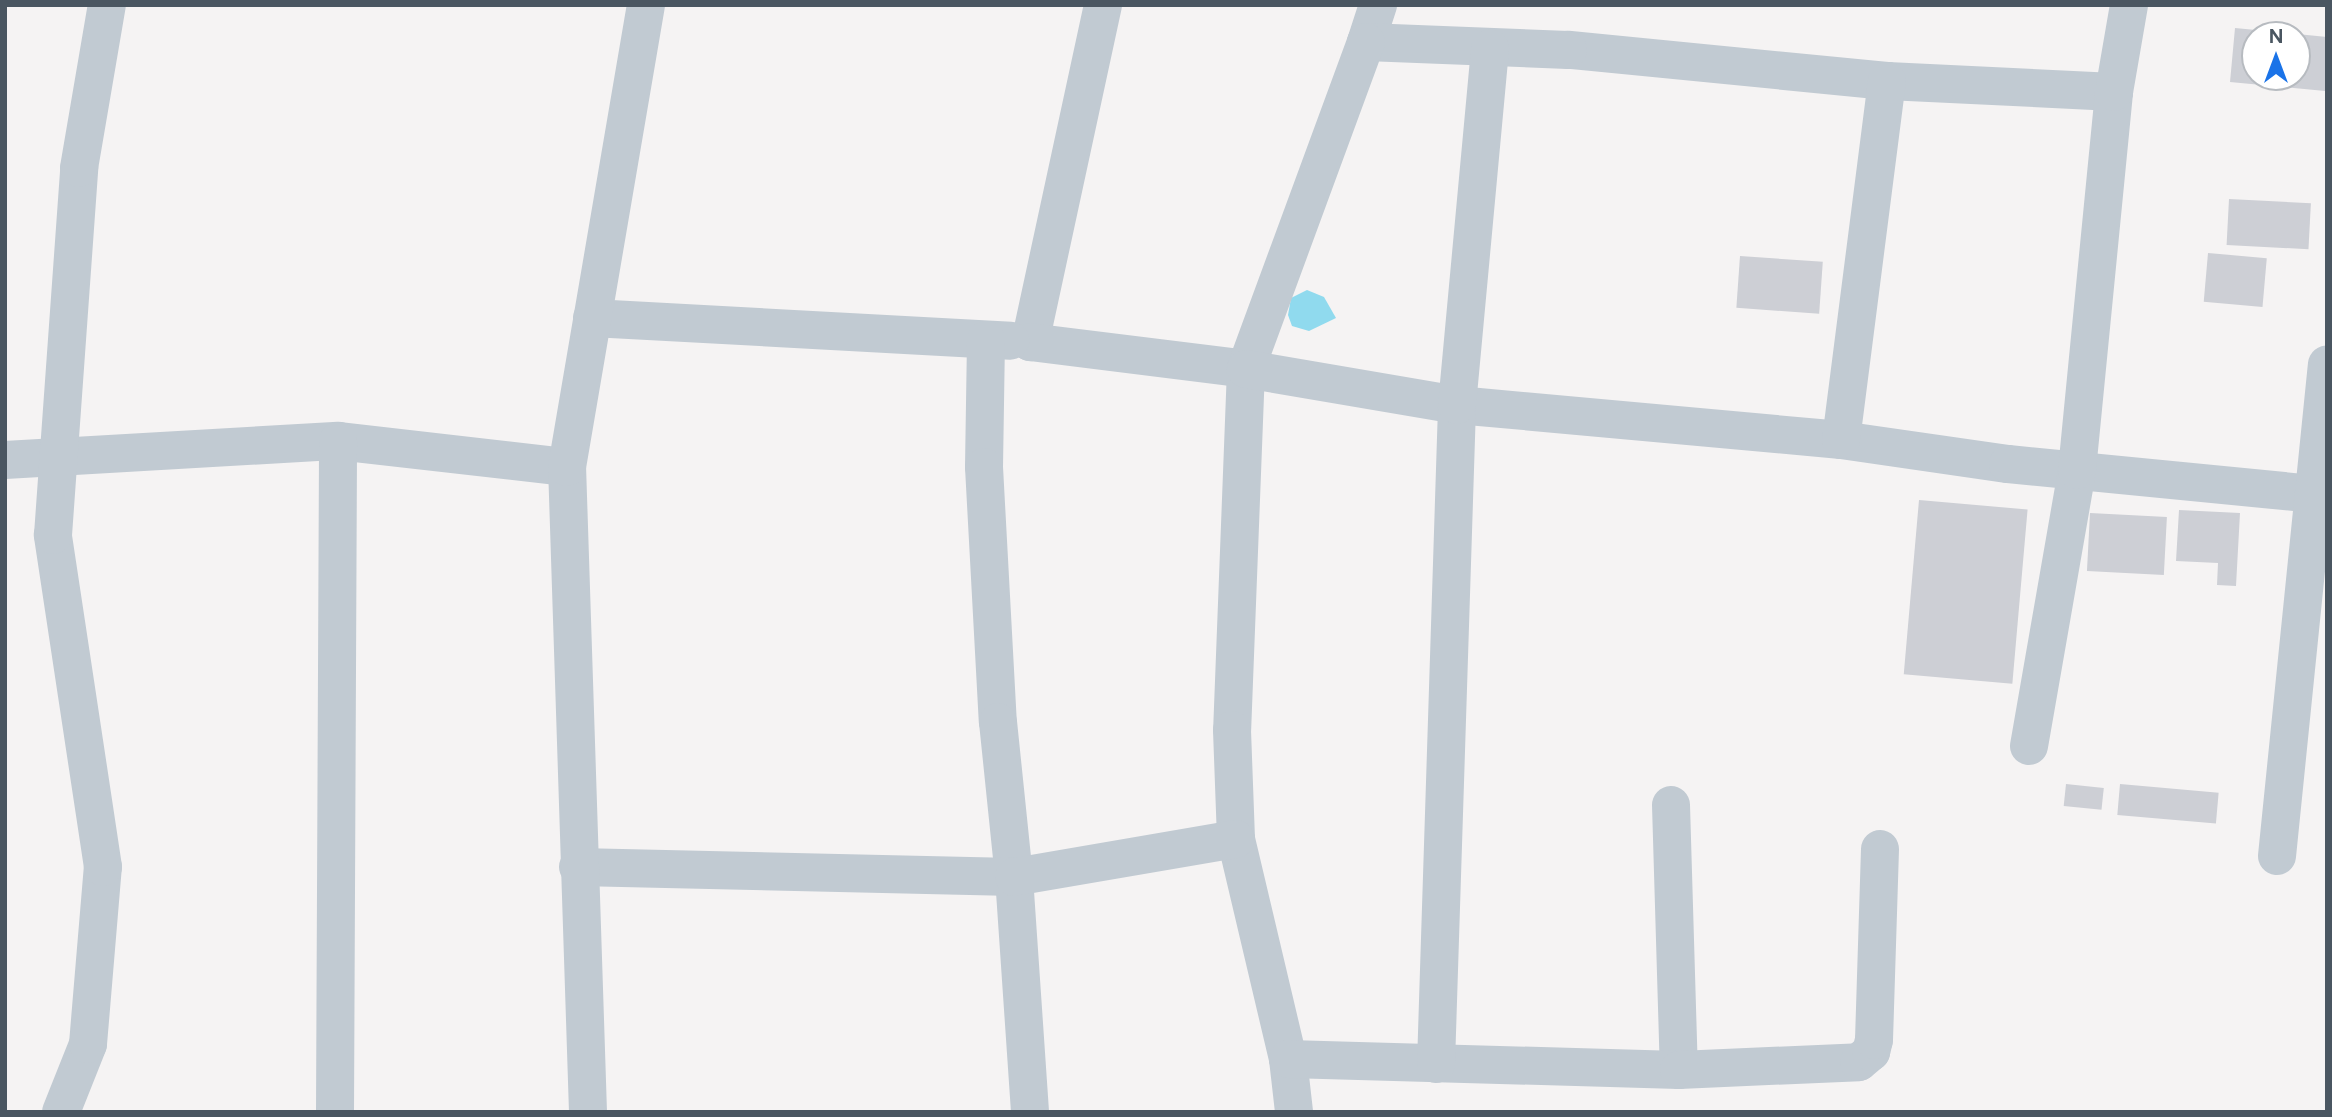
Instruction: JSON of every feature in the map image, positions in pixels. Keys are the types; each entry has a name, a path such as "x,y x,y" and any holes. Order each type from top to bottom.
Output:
{"street":[{"path":"61,1112 88,1044 103,867 53,535 79,168 107,5"},
{"path":"588,1112 567,467 646,5"},
{"path":"1030,342 1104,5"},
{"path":"1294,1112 1288,1059 1236,839 1231,730 1246,369 1378,5"},
{"path":"2029,746 2077,470 2114,92 2129,5"},
{"path":"1366,42 1568,50 1887,81 2114,92"},
{"path":"1436,1064 1457,405 1490,49"},
{"path":"1841,440 1887,81"},
{"path":"593,318 1030,342 1246,369 1457,405 1841,440 2077,470 2320,494"},
{"path":"986,340 984,467 998,722 1014,877 1030,1112"},
{"path":"2277,856 2320,494 2327,365"},
{"path":"335,1112 338,441"},
{"path":"5,460 338,441 567,467"},
{"path":"1671,805 1679,1070"},
{"path":"578,867 1014,877 1236,839"},
{"path":"1288,1059 1679,1070 1859,1062 1871,1052 1880,849"}],"water":[{"path":"1307,290 1324,297 1336,318 1309,331 1292,326 1288,315 1291,298"}],"building":[{"path":"2235,28 2241,29 2241,83 2230,82"},
{"path":"2311,35 2327,37 2325,91 2311,90"},
{"path":"2229,199 2311,203 2308,249 2227,245"},
{"path":"2208,253 2267,258 2263,307 2204,302"},
{"path":"1740,256 1823,262 1819,314 1736,308"},
{"path":"1919,500 2028,509 2012,684 1904,674"},
{"path":"2179,510 2240,513 2236,586 2217,585 2218,563 2176,561"},
{"path":"2090,513 2167,517 2164,575 2087,571"},
{"path":"2066,784 2104,788 2101,810 2064,806"},
{"path":"2120,784 2219,793 2216,824 2117,815"}]}
